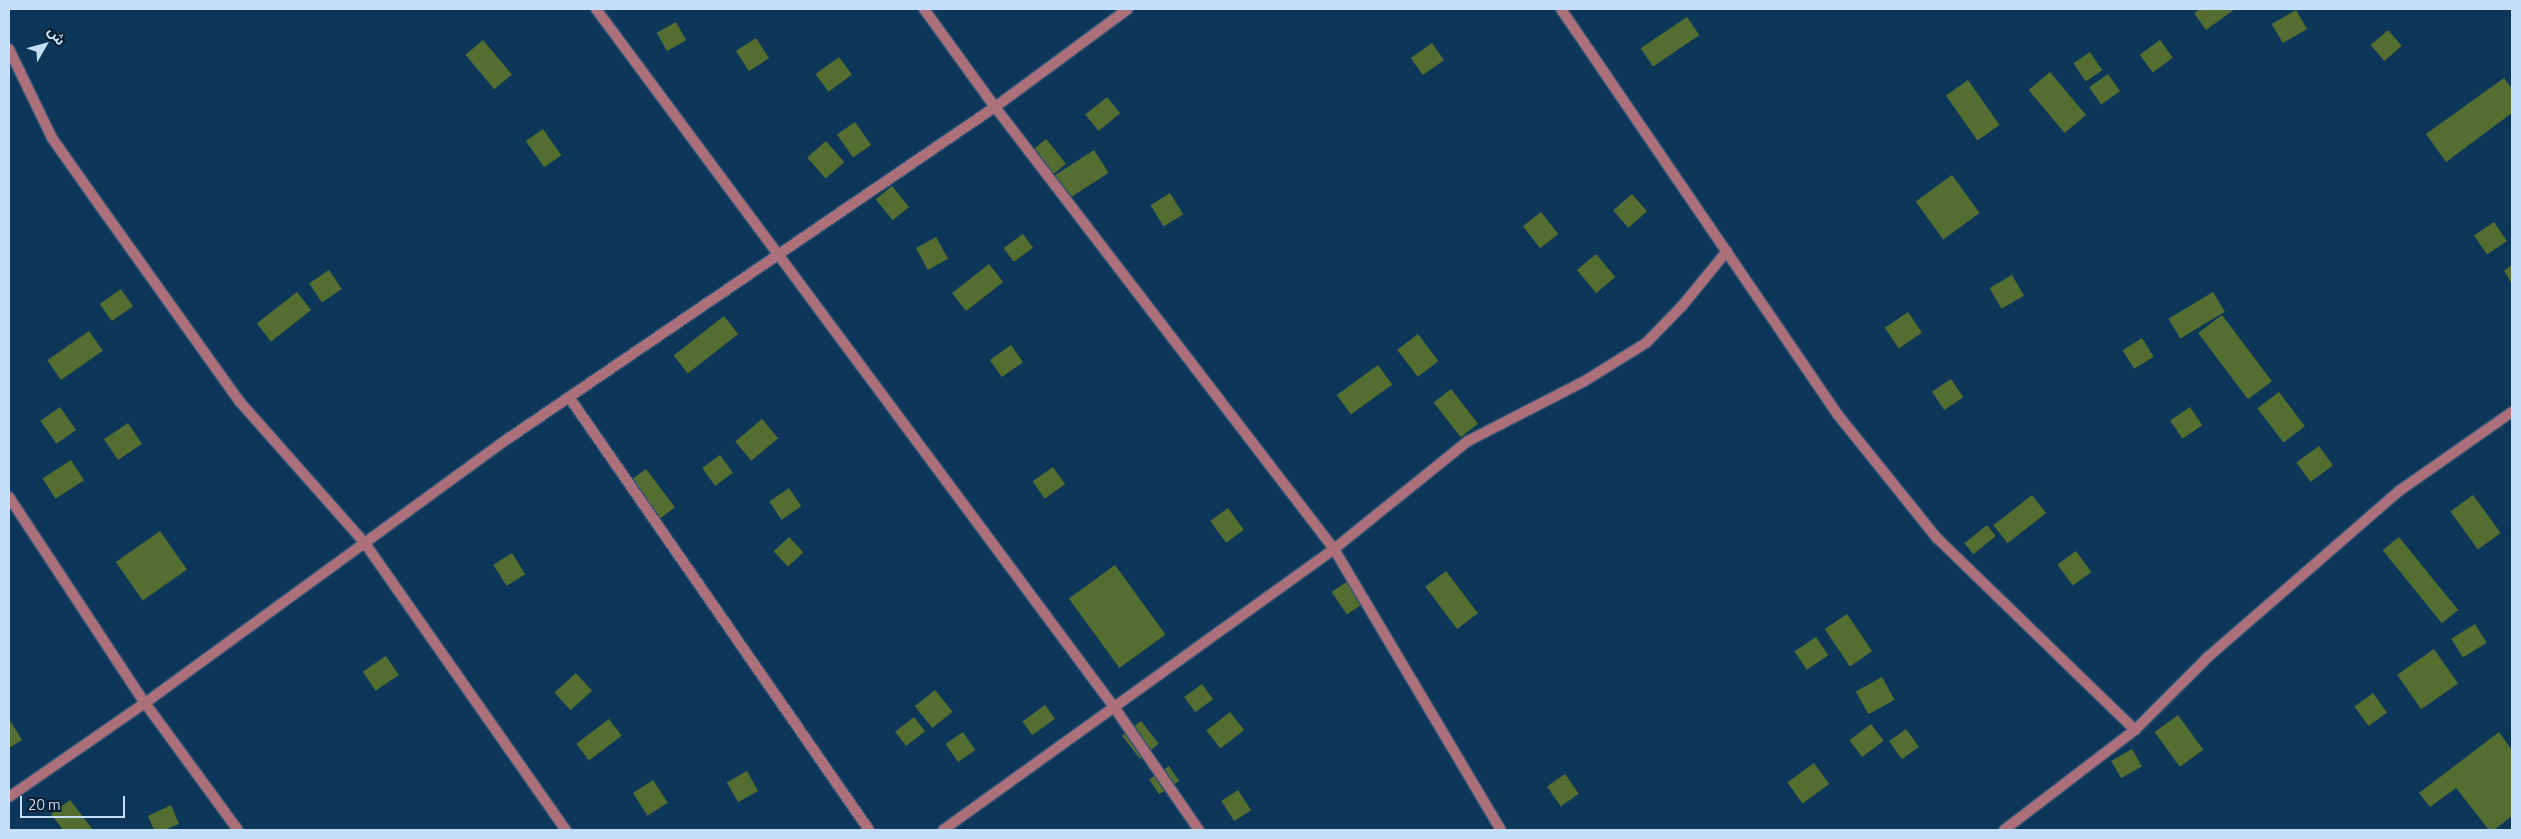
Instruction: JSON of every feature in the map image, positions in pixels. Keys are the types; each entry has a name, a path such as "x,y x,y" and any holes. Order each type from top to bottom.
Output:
{"street":[{"path":"596,9 1114,707 1199,830"},
{"path":"924,9 995,107 1334,549 1501,830"},
{"path":"9,797 145,703 364,542 569,397 995,107 1128,9"},
{"path":"1561,9 1838,415 1937,538 2135,730"},
{"path":"9,49 52,138 229,386 364,542 566,830"},
{"path":"943,830 1334,549 1468,441 1583,382 1646,343 1682,306 1727,251"},
{"path":"569,397 869,830"},
{"path":"2004,830 2135,730 2208,657 2400,491 2512,412"},
{"path":"9,497 145,703 238,830"}],"building":[{"path":"2200,9 2235,9 2206,30 2194,13"},
{"path":"2296,10 2307,29 2283,43 2272,24"},
{"path":"1687,17 1699,35 1653,67 1641,48"},
{"path":"676,22 686,40 667,51 657,33"},
{"path":"2388,30 2402,46 2384,61 2371,45"},
{"path":"756,38 769,58 749,71 736,51"},
{"path":"483,40 512,74 494,89 465,55"},
{"path":"2160,40 2173,58 2153,72 2140,55"},
{"path":"1432,43 1444,60 1423,75 1411,58"},
{"path":"2090,52 2102,70 2086,81 2073,63"},
{"path":"839,57 852,75 828,92 816,74"},
{"path":"2050,72 2086,115 2065,133 2029,90"},
{"path":"2108,74 2120,91 2101,104 2089,87"},
{"path":"2504,78 2512,89 2512,113 2446,162 2426,134"},
{"path":"1968,80 2000,125 1977,141 1946,95"},
{"path":"1107,97 1120,113 1098,131 1085,115"},
{"path":"855,122 871,145 853,158 837,135"},
{"path":"543,129 561,155 544,167 526,141"},
{"path":"1046,139 1066,164 1048,178 1028,153"},
{"path":"826,141 844,162 826,179 807,157"},
{"path":"1094,150 1109,173 1061,204 1046,181"},
{"path":"1952,175 1980,213 1943,239 1916,201"},
{"path":"892,186 909,207 893,220 876,199"},
{"path":"1170,193 1183,214 1164,226 1150,205"},
{"path":"1632,194 1647,211 1628,228 1613,210"},
{"path":"1541,212 1558,234 1540,248 1523,226"},
{"path":"2494,222 2507,241 2487,254 2474,235"},
{"path":"1023,234 1033,248 1014,262 1004,248"},
{"path":"936,237 948,259 928,270 916,248"},
{"path":"1596,254 1615,277 1596,293 1577,270"},
{"path":"989,264 1003,282 966,311 952,293"},
{"path":"2512,265 2512,284 2504,271"},
{"path":"329,270 342,289 322,302 309,283"},
{"path":"2012,275 2024,296 2001,309 1989,288"},
{"path":"121,289 133,306 112,321 100,304"},
{"path":"297,292 311,310 271,342 257,323"},
{"path":"2213,292 2225,312 2180,338 2168,319"},
{"path":"1908,312 1922,333 1899,348 1885,328"},
{"path":"2222,315 2272,381 2248,399 2198,333"},
{"path":"724,316 738,334 688,374 674,355"},
{"path":"89,331 103,351 61,380 47,360"},
{"path":"1418,334 1438,361 1418,377 1397,350"},
{"path":"2142,338 2154,357 2134,369 2122,350"},
{"path":"1011,345 1023,362 1002,377 990,360"},
{"path":"1378,365 1392,384 1351,414 1337,395"},
{"path":"1951,379 1963,397 1944,410 1932,392"},
{"path":"1451,389 1478,424 1461,437 1434,403"},
{"path":"2279,392 2305,426 2283,443 2257,408"},
{"path":"60,407 76,430 56,444 40,421"},
{"path":"2190,407 2202,425 2182,439 2170,420"},
{"path":"762,419 778,438 751,461 735,441"},
{"path":"128,423 142,444 118,460 104,439"},
{"path":"2319,446 2333,465 2310,482 2296,462"},
{"path":"720,455 733,473 715,486 702,468"},
{"path":"71,460 84,480 56,499 42,479"},
{"path":"1053,467 1065,484 1045,499 1033,481"},
{"path":"646,469 675,507 657,521 628,483"},
{"path":"789,488 801,506 781,520 769,501"},
{"path":"2032,495 2046,513 2008,543 1993,525"},
{"path":"2473,495 2501,533 2478,549 2450,511"},
{"path":"1228,508 1244,530 1226,543 1210,521"},
{"path":"1987,525 1996,536 1973,554 1964,543"},
{"path":"160,531 187,570 143,600 116,562"},
{"path":"789,537 803,552 788,567 774,551"},
{"path":"2399,537 2458,610 2442,623 2383,550"},
{"path":"2076,551 2091,572 2073,586 2057,565"},
{"path":"512,553 525,574 507,586 493,565"},
{"path":"1115,565 1166,635 1119,668 1069,599"},
{"path":"1446,571 1478,613 1457,629 1425,587"},
{"path":"1354,577 1369,599 1347,614 1332,592"},
{"path":"1847,614 1872,651 1850,666 1825,629"},
{"path":"2475,624 2487,643 2463,657 2451,639"},
{"path":"1816,637 1828,655 1807,670 1794,652"},
{"path":"2434,649 2458,683 2421,709 2397,675"},
{"path":"386,656 399,675 376,691 363,672"},
{"path":"576,673 592,691 571,710 554,692"},
{"path":"1882,677 1895,700 1868,714 1856,692"},
{"path":"1202,684 1213,699 1195,712 1184,697"},
{"path":"935,690 953,712 932,728 915,706"},
{"path":"2373,693 2387,712 2368,726 2354,707"},
{"path":"1045,705 1055,719 1032,735 1022,721"},
{"path":"1230,712 1244,730 1221,749 1206,730"},
{"path":"2178,715 2203,750 2180,767 2155,732"},
{"path":"914,717 925,731 906,746 895,732"},
{"path":"9,719 22,740 9,748"},
{"path":"609,719 622,736 589,760 576,744"},
{"path":"1141,721 1159,744 1140,759 1122,736"},
{"path":"1871,724 1884,741 1862,757 1849,740"},
{"path":"1906,729 1919,747 1902,759 1889,741"},
{"path":"963,732 975,750 958,762 946,744"},
{"path":"2499,732 2512,750 2512,816 2494,830 2489,830 2456,788 2430,807 2419,793"},
{"path":"2132,749 2142,766 2121,778 2111,761"},
{"path":"1814,763 1829,784 1803,803 1787,782"},
{"path":"1169,766 1179,781 1159,794 1149,779"},
{"path":"747,771 758,791 738,802 727,782"},
{"path":"1565,774 1579,794 1561,806 1547,787"},
{"path":"653,780 668,803 648,816 633,793"},
{"path":"1238,790 1251,810 1234,821 1221,801"},
{"path":"70,800 93,830 63,830 51,814"},
{"path":"171,805 179,824 164,830 154,830 148,816"}]}
